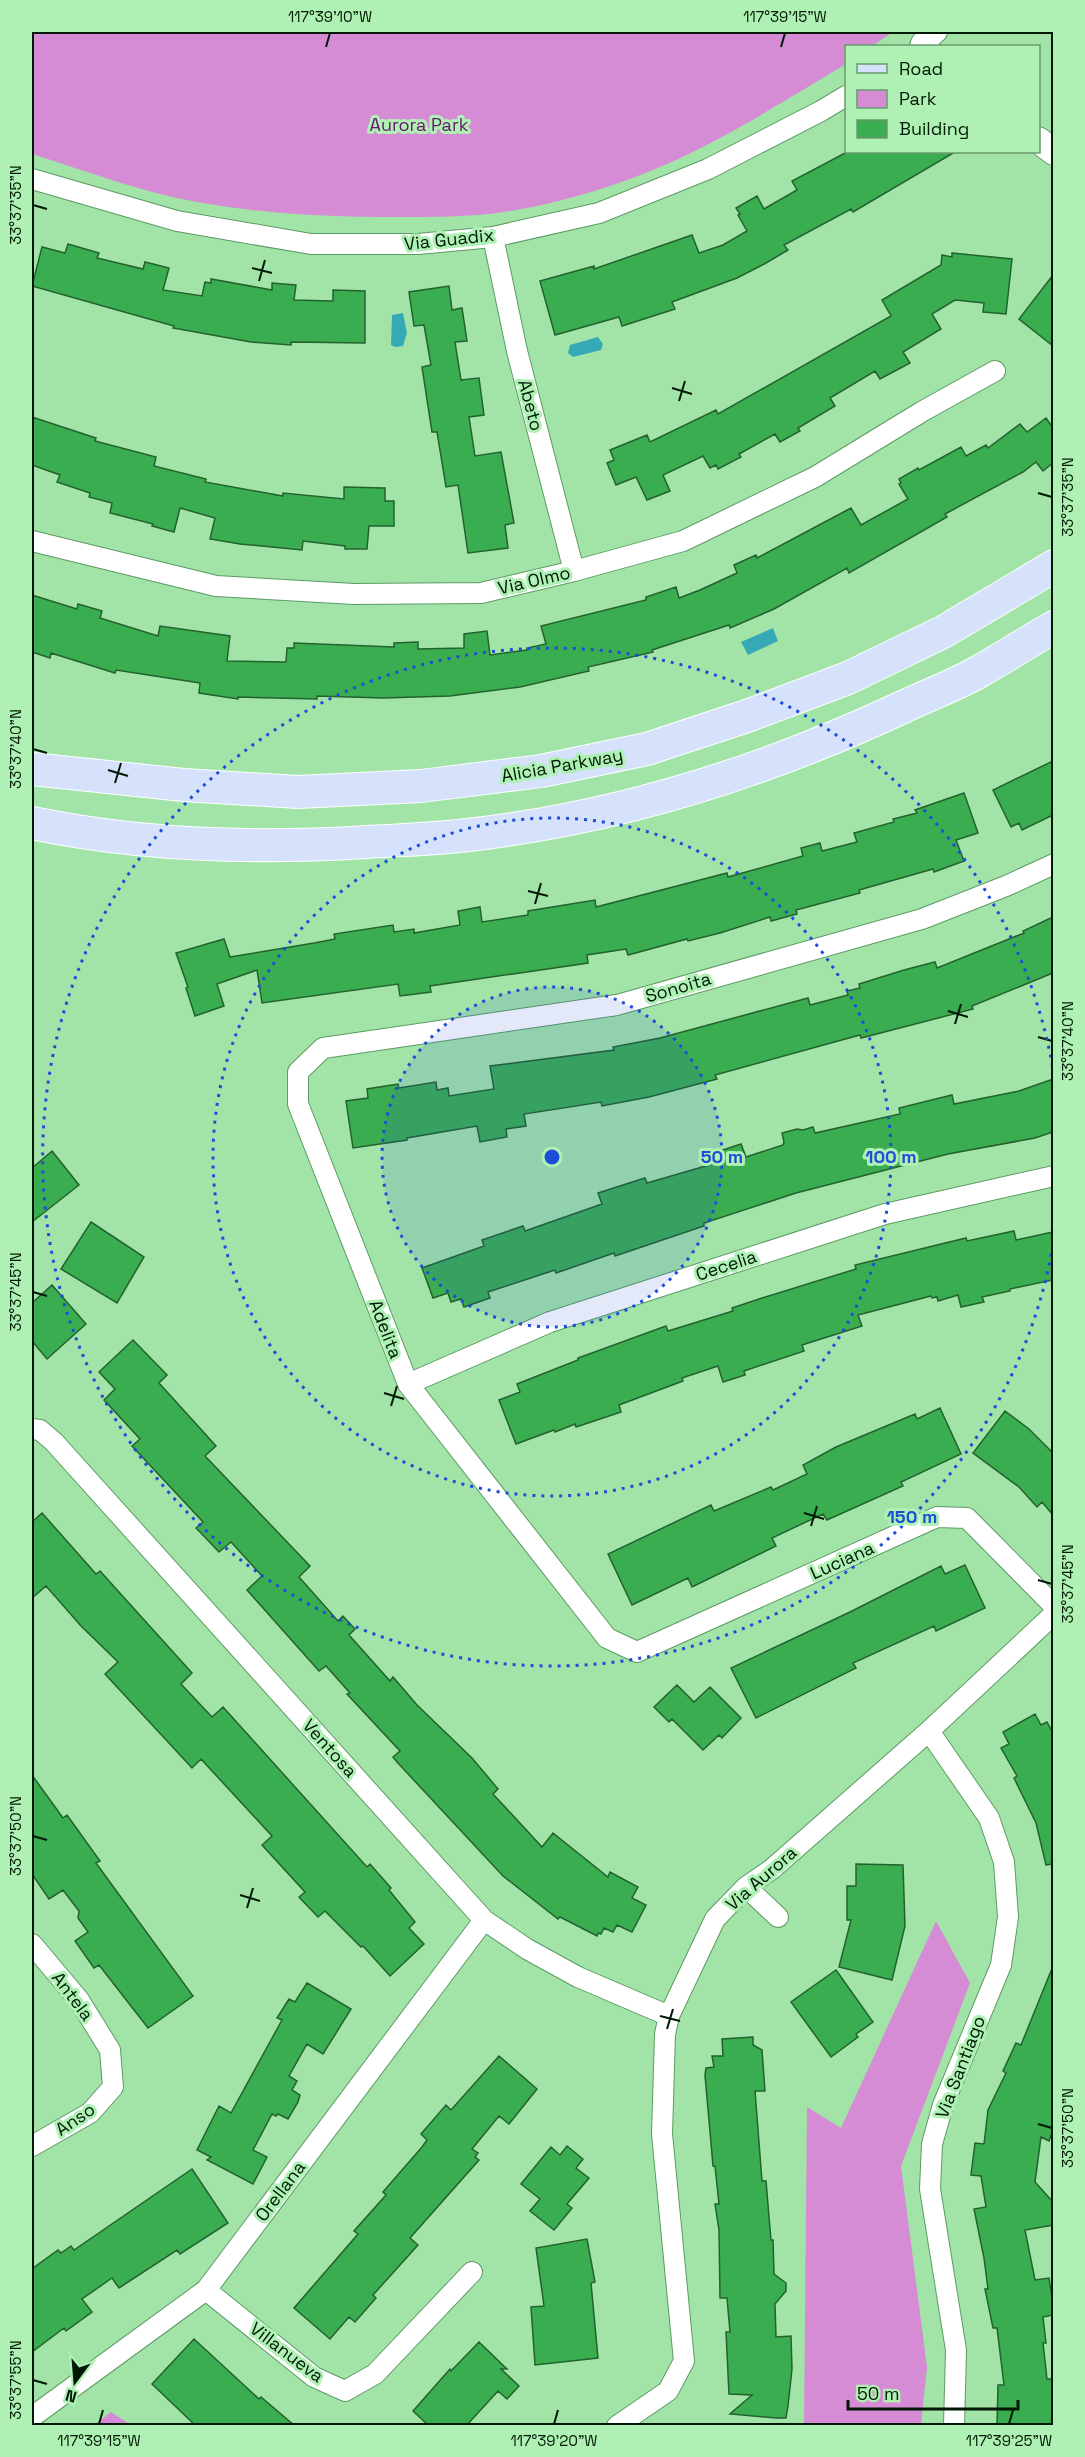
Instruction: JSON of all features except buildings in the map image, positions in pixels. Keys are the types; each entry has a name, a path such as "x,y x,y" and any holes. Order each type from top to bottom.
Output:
{"main road":[{"name":"Alicia Parkway","path":"32,770 184,785 298,792 420,786 541,771 646,749 747,716 848,678 943,632 1053,566"},
{"path":"32,823 135,839 208,844 305,846 468,835 558,821 665,795 775,762 869,723 979,672 1053,627"}],"street":[{"name":"Via Guadix","path":"32,179 177,221 311,244 418,244 493,237 599,213 708,169 845,97"},
{"path":"1040,142 1053,152"},
{"name":"Abeto","path":"493,237 517,351 574,571"},
{"name":"Via Olmo","path":"32,541 216,586 343,594 481,593 574,571 683,541 815,477 923,411 995,371"},
{"name":"Sonoita","path":"298,1072 324,1048 617,1005 922,920 1053,864"},
{"name":"Adelita","path":"298,1072 298,1104 408,1384 607,1638"},
{"name":"Cecelia","path":"408,1384 550,1322 885,1214 1053,1176"},
{"name":"Ventosa","path":"32,1429 40,1430 54,1442 484,1920 527,1949 578,1977 669,2016"},
{"name":"Luciana","path":"607,1638 637,1652 937,1518 967,1518 1053,1606"},
{"name":"Via Aurora","path":"617,2426 668,2391 684,2361 662,2134 665,2034 669,2016 714,1919 746,1887 772,1869 929,1731 1053,1614"},
{"name":"Via Santiago","path":"929,1731 989,1818 1004,1862 1008,1917 1001,1965 943,2105 933,2145 930,2190 956,2350 954,2426"},
{"path":"746,1887 778,1917"},
{"name":"Orellana","path":"32,2417 206,2290 484,1920"},
{"name":"Antela","path":"32,1944 79,2000 110,2050"},
{"name":"Anso","path":"32,2146 90,2113 113,2087 110,2050"},
{"name":"Villanueva","path":"206,2290 314,2377 345,2391 375,2374 472,2272"}],"green space":[{"name":"Aurora Park","path":"32,32 893,32 874,45 845,45 845,65 725,136 674,161 595,191 504,212 464,216 395,217 296,214 246,209 176,198 32,154"},
{"path":"936,1921 970,1983 901,2166 927,2367 921,2425 804,2425 807,2107 841,2128"},
{"path":"111,2412 131,2425 94,2425"}],"water":[{"path":"403,313 407,333 403,346 395,347 391,345 392,315"},
{"path":"598,337 603,344 601,350 573,357 568,353 570,345"},
{"path":"773,628 778,641 748,655 741,642"}]}
